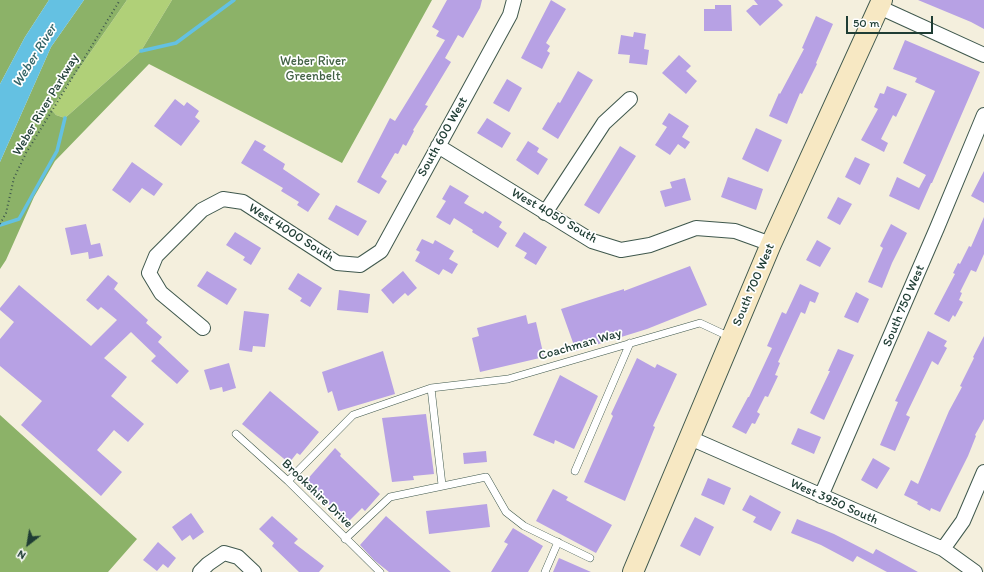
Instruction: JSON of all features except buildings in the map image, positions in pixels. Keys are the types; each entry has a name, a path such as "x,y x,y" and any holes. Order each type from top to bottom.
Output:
{"street":[{"name":"South 600 West","path":"360,265 381,251 510,15 514,0"},
{"path":"880,3 984,55"},
{"name":"South 700 West","path":"633,572 771,244 880,3"},
{"path":"546,213 604,122 630,99"},
{"name":"South 750 West","path":"821,496 934,235 984,115"},
{"name":"West 4050 South","path":"438,146 592,241 621,250 650,245 696,228 735,231 771,244"},
{"name":"West 4000 South","path":"203,328 161,293 149,273 156,256 202,210 223,199 242,202 337,263 360,265"},
{"name":"West 3950 South","path":"690,438 943,549 975,572"},
{"path":"943,549 963,521 984,472"},
{"path":"204,568 224,553 238,557 254,572"}],"lane":[{"name":"Coachman Way","path":"288,481 353,415 431,388 508,379 700,323 732,338"},
{"path":"575,471 630,343"},
{"path":"431,388 442,485"},
{"name":"Brookshire Drive","path":"236,434 288,481 380,572"},
{"path":"345,539 390,496 486,477 506,512 524,526 590,558"},
{"path":"545,572 558,542"}],"path":[{"name":"Weber River Parkway","path":"0,224 6,213 14,178 26,153 120,0"}],"green space":[{"path":"0,0 49,0 25,37 0,84"},
{"name":"Weber River Greenbelt","path":"84,0 127,0 51,109 56,115 65,118 141,51 172,0 432,0 342,163 149,64 55,161 34,197 6,260 0,269 0,162 51,47"},
{"path":"127,0 172,0 141,51 65,118 56,115 51,109"},
{"path":"0,415 137,539 108,572 0,572"}],"water":[{"name":"Weber River","path":"49,0 84,0 51,47 0,162 0,84 25,37"}],"waterway":[{"path":"141,51 176,43 234,0"},
{"path":"0,225 19,219 57,151 65,118"}]}
